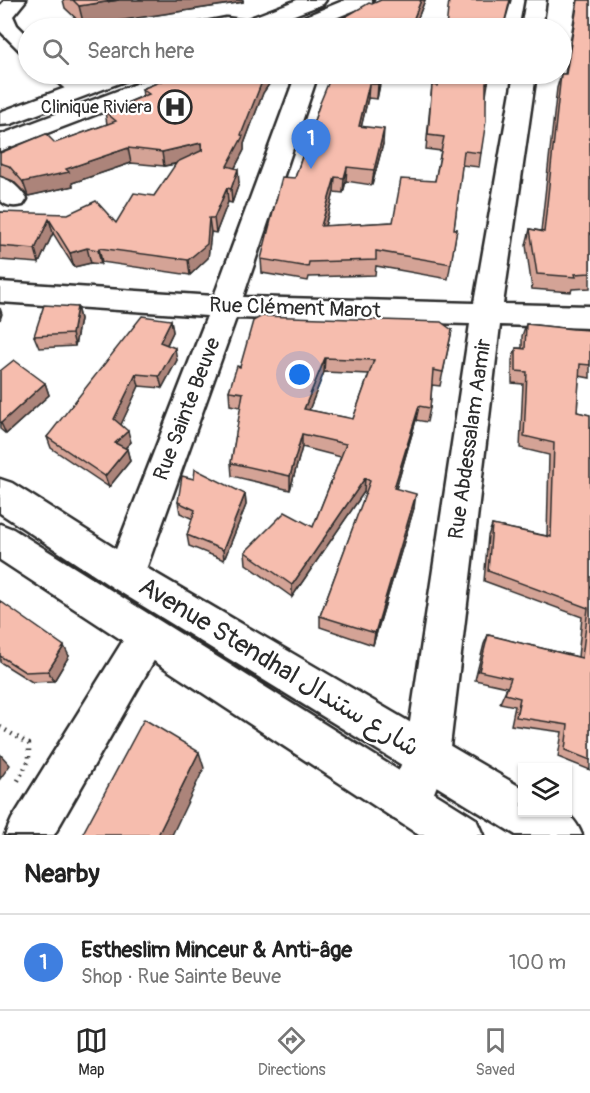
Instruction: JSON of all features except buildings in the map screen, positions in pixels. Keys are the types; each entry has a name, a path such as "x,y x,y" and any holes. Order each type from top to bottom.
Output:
{"street":[{"path":"16,0 3,16 7,29 18,38"},
{"path":"282,18 363,0"},
{"path":"533,18 536,0"},
{"path":"0,120 65,84"},
{"path":"0,144 155,84"},
{"name":"Rue Sainte Beuve","path":"125,575 225,307 303,84"},
{"name":"Rue Abdessalam Aamir","path":"408,802 428,755 487,313 523,84"},
{"name":"Rue Clément Marot","path":"0,292 225,307 590,316"},
{"name":"Avenue Stendhal شارع ستندال","path":"0,494 125,575 560,835"},
{"name":"Avenue Stendhal شارع ستندال","path":"0,540 457,834"},
{"path":"28,835 148,636"}],"path":[{"path":"0,727 29,744 29,760 11,792"}],"place":[{"name":"Clinique Riviera","path":"175,107"},
{"name":"Estheslim Minceur & Anti-âge","path":"311,169"}]}
